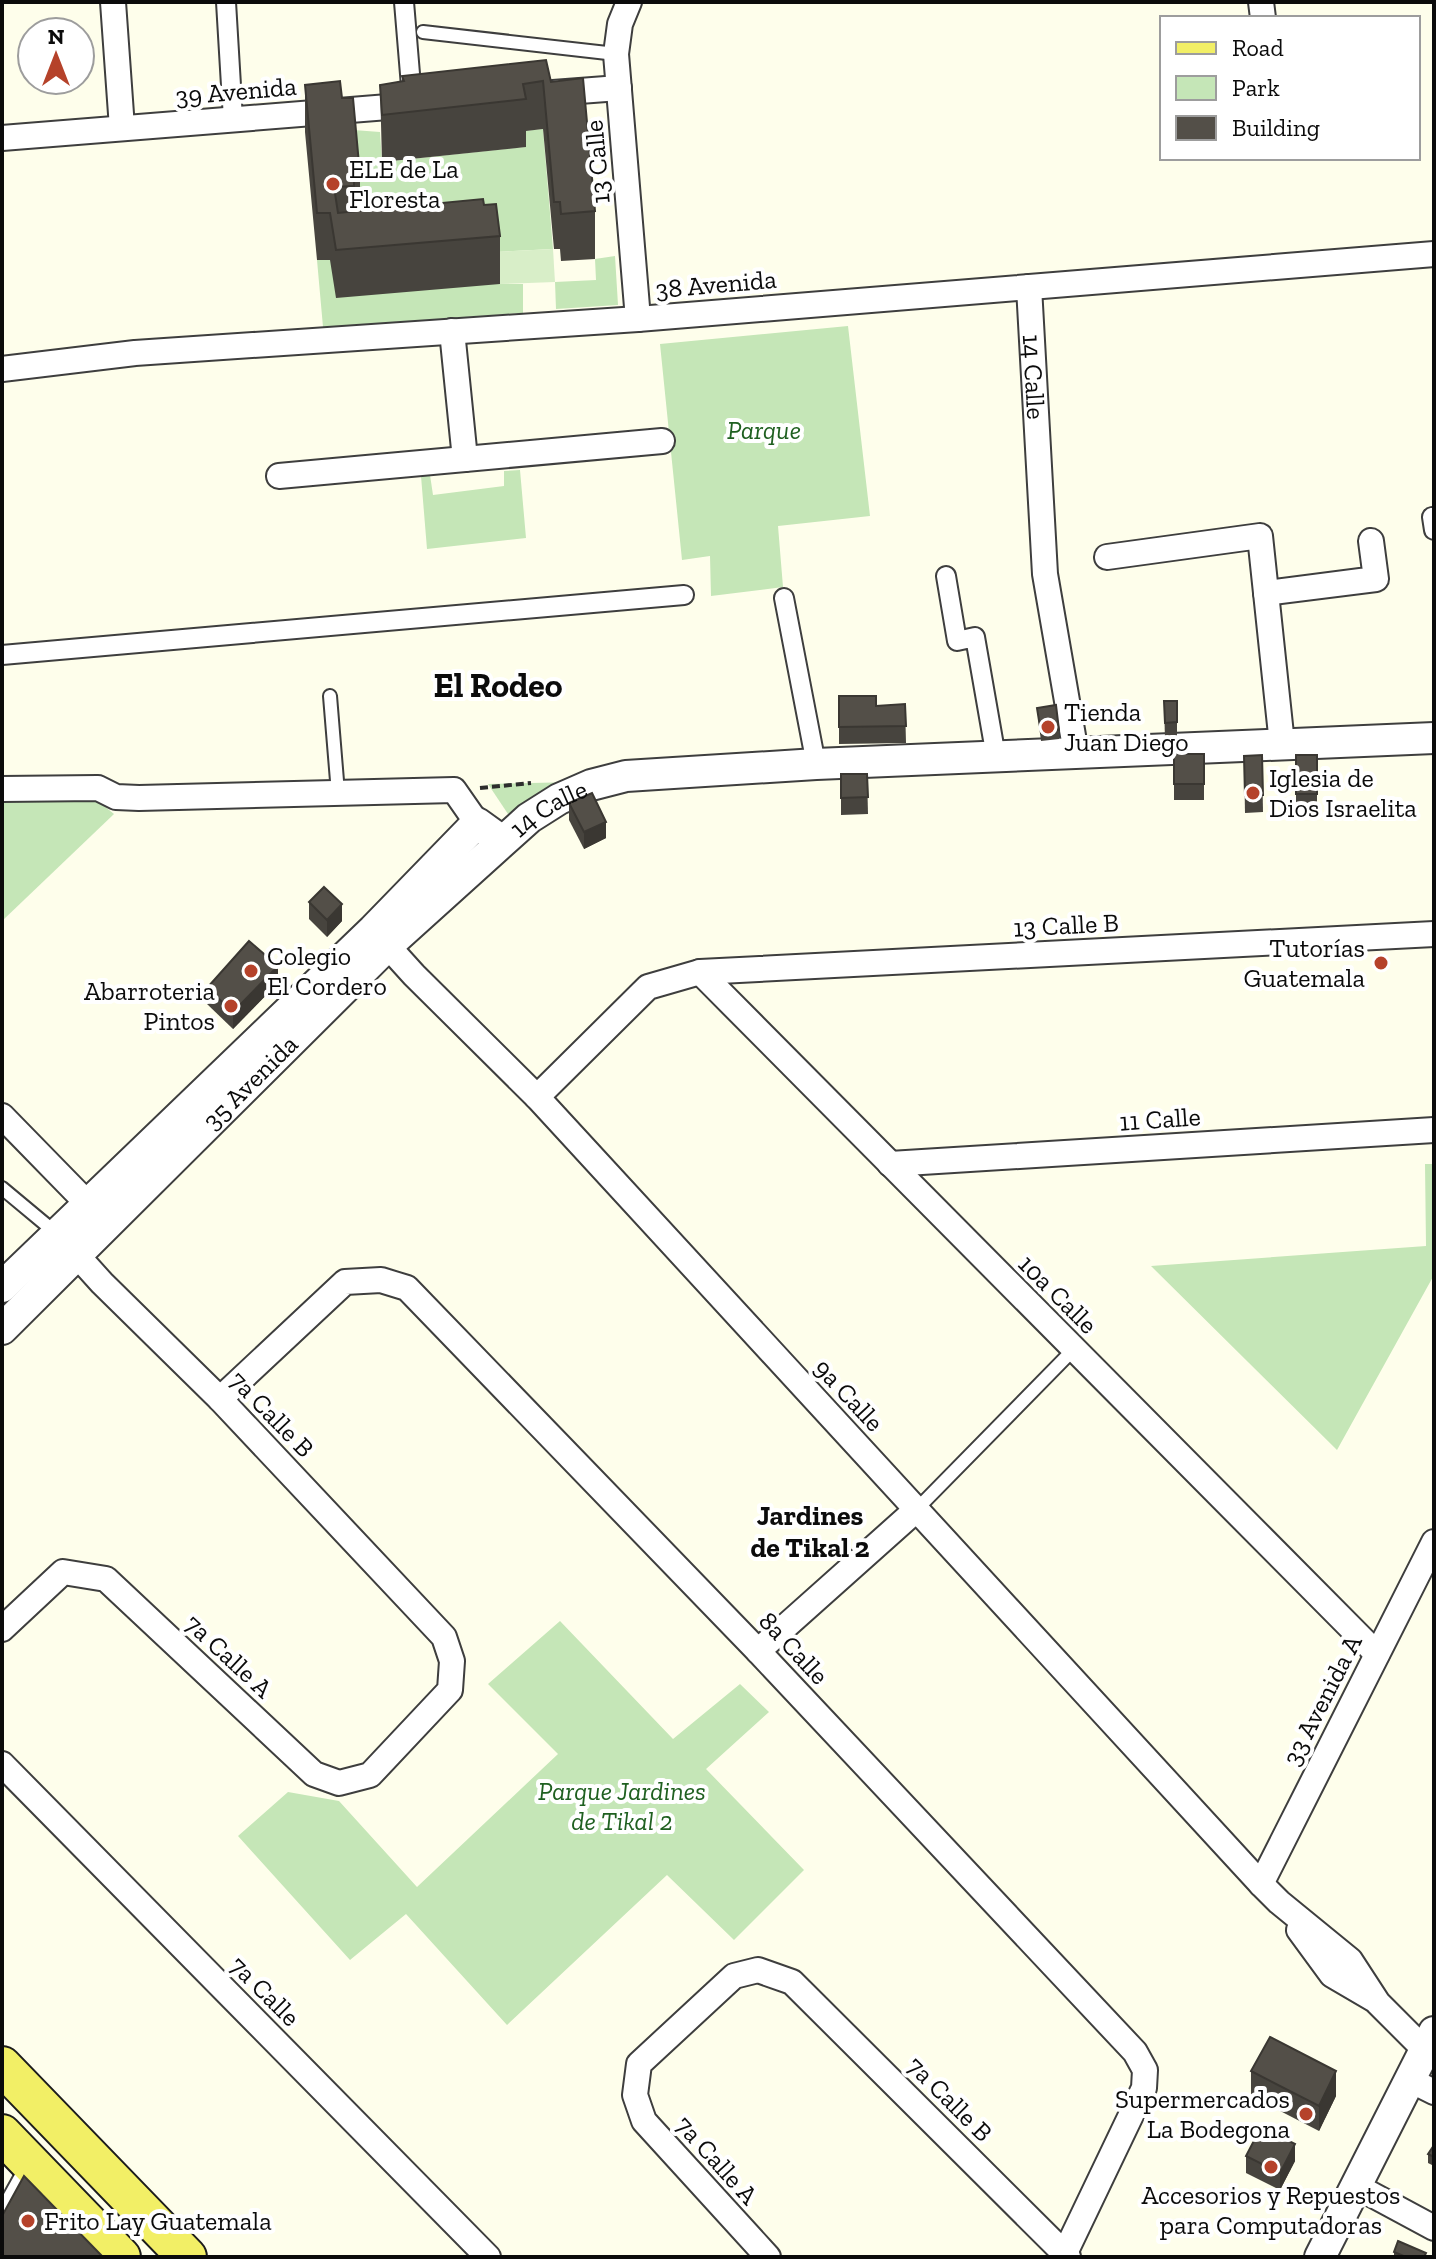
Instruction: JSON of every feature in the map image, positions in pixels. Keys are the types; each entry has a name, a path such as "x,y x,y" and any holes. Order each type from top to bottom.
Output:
{"main road":[{"path":"2,2066 187,2257"},
{"path":"2,2134 121,2257"}],"street":[{"path":"113,2 122,128"},
{"path":"226,2 233,119"},
{"path":"404,2 420,104"},
{"name":"13 Calle","path":"629,2 620,24 616,54 638,319"},
{"path":"523,96 619,88"},
{"name":"39 Avenida","path":"2,138 420,104"},
{"name":"38 Avenida","path":"2,369 135,353 638,319 1434,254"},
{"name":"14 Calle","path":"1029,287 1045,574 1076,753"},
{"path":"452,331 465,459"},
{"path":"279,476 662,441"},
{"path":"1107,557 1260,536 1282,744"},
{"path":"1266,593 1376,579 1371,541"},
{"path":"946,576 957,641 975,637 996,757"},
{"path":"2,655 684,595"},
{"path":"784,598 816,764"},
{"name":"14 Calle","path":"2,789 98,788 116,797 139,798 454,790 477,823 502,841 529,818 559,799 591,785 626,776 816,764 1434,738"},
{"name":"35 Avenida","path":"2,1329 67,1244 381,938 477,823"},
{"name":"35 Avenida","path":"2,1287 67,1244 88,1204 381,938 502,841"},
{"name":"13 Calle B","path":"537,1097 648,987 700,972 1434,934"},
{"name":"9a Calle","path":"381,938 537,1097 1261,1884 1350,1960 1378,2003 1430,2041"},
{"name":"10a Calle","path":"700,972 1377,1654"},
{"path":"2,1116 88,1204"},
{"name":"11 Calle","path":"890,1164 1434,1130"},
{"name":"7a Calle B","path":"67,1244 102,1283 220,1399 444,1637 452,1661 450,1690 370,1775 339,1783 314,1774"},
{"name":"8a Calle","path":"220,1399 345,1282 381,1280 407,1288 758,1651 1135,2052 1145,2070 1144,2088 1067,2255"},
{"path":"758,1651 916,1510"},
{"name":"33 Avenida A","path":"1261,1884 1434,1542"},
{"name":"7a Calle A","path":"2,1629 63,1572 106,1579 314,1774"},
{"name":"7a Calle","path":"2,1764 488,2257"},
{"name":"7a Calle A","path":"768,2257 644,2121 635,2095 639,2064 734,1976 758,1970 792,1982"},
{"name":"7a Calle B","path":"792,1982 1067,2255"},
{"path":"1320,2257 1356,2186 1422,2086 1430,2041"},
{"path":"1356,2186 1434,2228"}],"lane":[{"path":"423,32 616,54"},
{"path":"330,696 338,793"},
{"path":"2,1188 67,1244"},
{"path":"916,1510 1074,1349"},
{"path":"2,2210 29,2163"}],"green space":[{"name":"ELE de La Floresta","path":"340,129 380,132 382,162 525,147 523,131 543,129 553,249 496,252 353,234"},
{"path":"553,249 555,282 500,284 496,252"},
{"path":"615,256 618,305 556,309 555,282 596,280 595,259"},
{"path":"317,260 500,284 523,284 523,313 323,327"},
{"name":"Parque","path":"848,326 870,516 778,526 783,587 711,596 710,556 682,560 660,344"},
{"path":"520,470 526,538 427,549 421,476 430,475 433,495 504,486 504,471"},
{"path":"576,782 510,817 488,784"},
{"path":"92,796 114,814 2,921 2,798"},
{"path":"1425,1164 1434,1164 1434,1275 1337,1450 1151,1266 1426,1246"},
{"name":"Parque Jardines de Tikal 2","path":"560,1621 673,1739 740,1684 769,1712 706,1769 804,1870 734,1940 667,1875 507,2025 406,1914 350,1960 238,1836 288,1792 339,1801 417,1887 558,1754 488,1684"}],"building":[{"path":"546,60 551,82 583,78 595,211 561,214 560,202 554,202 543,81 523,84 526,99 382,115 380,85 404,81 402,76"},
{"path":"340,81 342,98 353,98 360,175 354,175 354,186 334,187 338,213 483,199 484,205 496,204 500,236 336,250 330,213 317,213 305,85"},
{"path":"839,696 876,696 876,706 905,704 906,726 839,727"},
{"path":"1164,701 1177,701 1177,722 1165,723"},
{"name":"Tienda Juan Diego","path":"1056,705 1059,730 1041,733 1037,708"},
{"path":"1174,754 1204,754 1204,784 1174,784"},
{"path":"1262,755 1263,795 1245,796 1244,756"},
{"path":"1296,755 1317,755 1317,794 1296,794"},
{"path":"841,774 867,774 868,797 841,798"},
{"path":"592,793 606,822 584,832 569,803"},
{"path":"324,887 342,904 327,920 309,902"},
{"path":"249,941 278,966 233,1012 207,988"},
{"path":"1270,2037 1336,2071 1319,2106 1251,2071"},
{"path":"1261,2127 1295,2144 1280,2173 1246,2156"},
{"path":"24,2176 103,2257 2,2257 2,2216"},
{"path":"1398,2241 1426,2253 1424,2257 1406,2257 1394,2252"}],"place":[{"name":"ELE de La Floresta","path":"333,184"},
{"name":"Tienda Juan Diego","path":"1048,727"},
{"name":"Iglesia de Dios Israelita","path":"1253,793"},
{"name":"Tutorías Guatemala","path":"1381,963"},
{"name":"Colegio El Cordero","path":"251,971"},
{"name":"Abarroteria Pintos","path":"231,1006"},
{"name":"Supermercados La Bodegona","path":"1306,2114"},
{"name":"Accesorios y Repuestos para Computadoras","path":"1271,2167"},
{"name":"Frito Lay Guatemala","path":"28,2221"}],"district":[{"name":"El Rodeo","path":"498,685"},
{"name":"Jardines de Tikal 2","path":"810,1531"}]}
